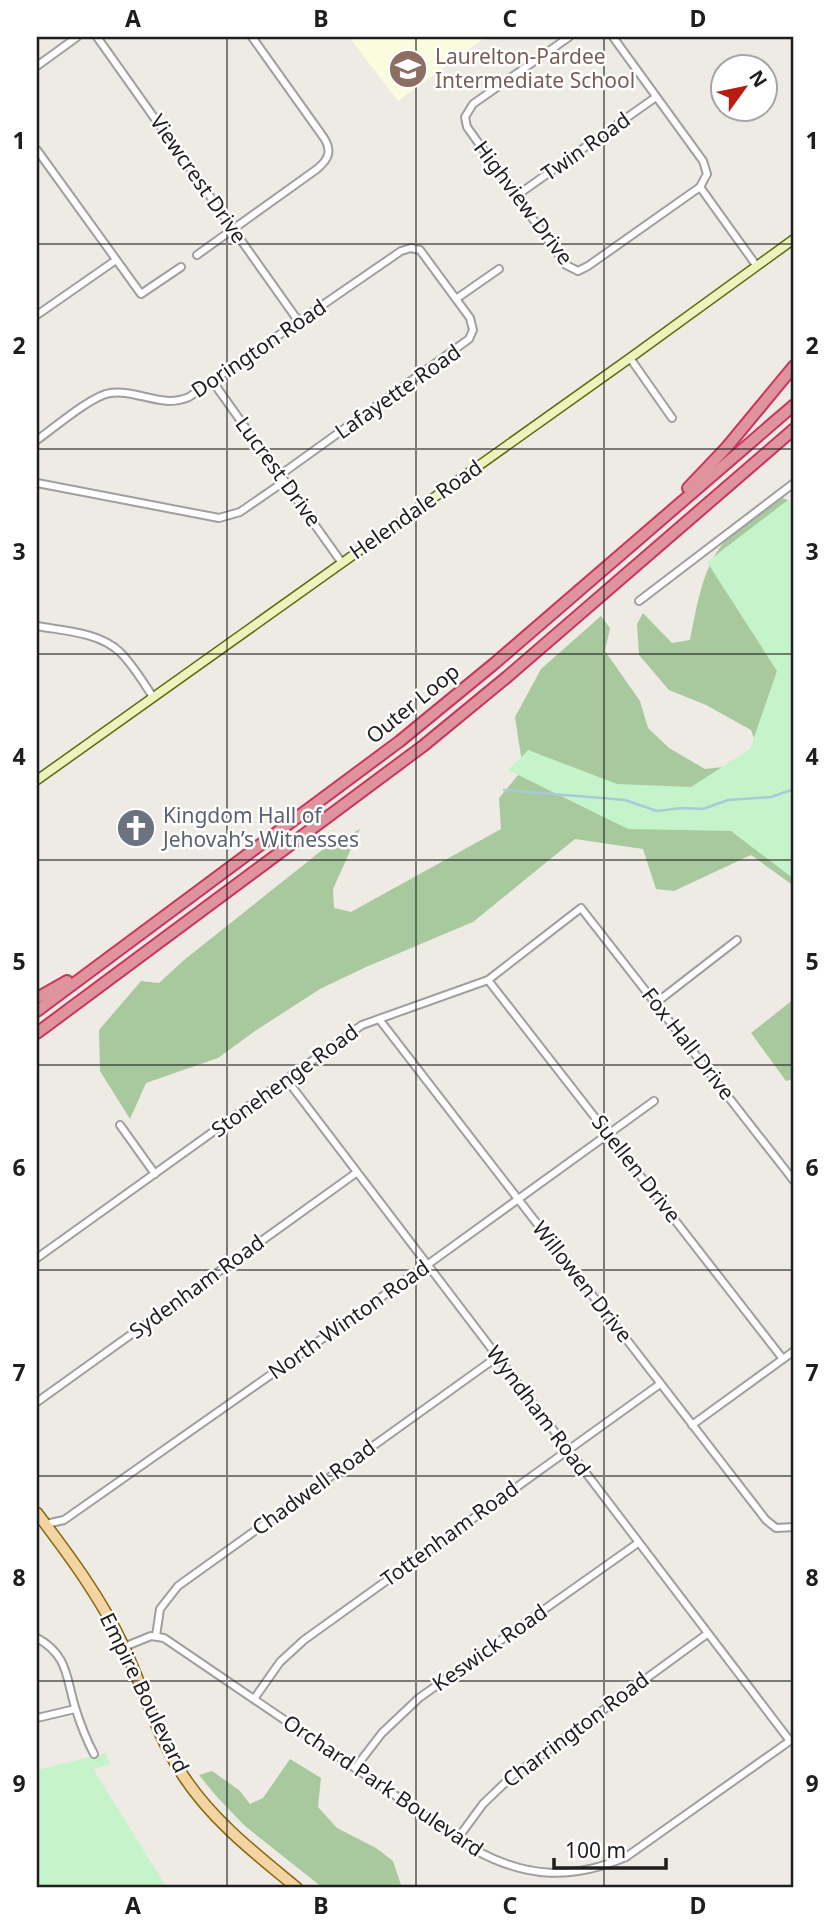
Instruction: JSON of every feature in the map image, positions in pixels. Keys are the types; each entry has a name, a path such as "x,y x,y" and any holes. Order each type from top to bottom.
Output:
{"highway":[{"path":"613,561 706,469 794,366"},
{"name":"Outer Loop","path":"37,1011 400,741 794,405"},
{"name":"Outer Loop","path":"37,1033 434,737 794,429"},
{"path":"37,998 106,960"}],"main road":[{"name":"Empire Boulevard","path":"37,1513 41,1525 95,1594 124,1647 165,1744 192,1789 233,1835 298,1888"}],"street":[{"path":"37,66 78,37"},
{"name":"Viewcrest Drive","path":"97,37 299,322"},
{"path":"198,255 317,169 327,160 329,154 324,138 252,37"},
{"name":"Highview Drive","path":"569,37 473,104 466,113 467,127 566,265 578,271 588,267 700,187"},
{"path":"613,37 703,161 707,174 700,187 756,265"},
{"name":"Twin Road","path":"516,197 656,97"},
{"path":"37,150 141,294 181,267"},
{"name":"Helendale Road","path":"37,780 794,239"},
{"name":"Dorington Road","path":"37,440 103,395 121,393 174,402 189,397 406,248 416,248 424,254 456,299"},
{"path":"37,316 116,260"},
{"path":"456,299 499,270"},
{"name":"Lafayette Road","path":"37,483 219,518 240,512 466,343 472,334 472,324 456,299"},
{"path":"630,358 671,418"},
{"name":"Lucrest Drive","path":"213,382 342,563"},
{"path":"639,601 794,483"},
{"path":"37,626 92,637 113,646 127,660 153,697"},
{"name":"Stonehenge Road","path":"37,1258 362,1025 488,979 581,908"},
{"name":"Fox Hall Drive","path":"581,908 794,1181"},
{"path":"657,1002 737,940"},
{"name":"Suellen Drive","path":"488,979 783,1359"},
{"name":"Willowen Drive","path":"379,1019 766,1520 776,1528 794,1527"},
{"name":"Wyndham Road","path":"287,1080 707,1634 792,1740"},
{"name":"North Winton Road","path":"41,1525 64,1520 427,1265 654,1101"},
{"path":"120,1125 155,1174"},
{"name":"Sydenham Road","path":"37,1402 356,1172"},
{"path":"692,1426 794,1351"},
{"name":"Chadwell Road","path":"156,1636 160,1609 174,1589 497,1357"},
{"name":"Tottenham Road","path":"254,1699 281,1662 304,1640 660,1384"},
{"name":"Keswick Road","path":"355,1768 382,1733 419,1699 638,1543"},
{"name":"Charrington Road","path":"458,1839 483,1804 510,1778 707,1634"},
{"path":"124,1647 149,1636 156,1636"},
{"name":"Orchard Park Boulevard","path":"156,1636 254,1699 458,1839 495,1860 526,1871 558,1874 595,1868 626,1857 792,1740"},
{"path":"37,1638 51,1647 62,1660 75,1709 94,1754"},
{"path":"37,1718 75,1709"}],"shaded area":[{"name":"Laurelton-Pardee Intermediate School","path":"349,37 486,37 398,101"}],"green space":[{"path":"782,498 788,500 794,509 794,886 751,855 674,891 656,889 643,849 575,839 473,922 320,989 218,1058 146,1083 130,1119 100,1071 99,1030 141,981 159,983 326,847 360,829 333,889 334,908 351,912 501,829 499,798 523,769 515,717 541,669 601,616 610,628 605,651 640,701 648,728 669,748 705,769 749,764 760,755 751,730 706,705 669,690 639,655 637,624 643,613 672,643 690,640 701,591 714,556 733,535"},
{"path":"788,500 794,509 794,879 731,831 628,829 508,770 528,750 617,784 691,787 750,749 777,671 707,562"},
{"path":"794,999 794,1079 786,1081 751,1033"},
{"path":"106,1753 110,1764 93,1769 167,1888 37,1888 37,1770"},
{"path":"290,1759 321,1778 318,1807 337,1828 376,1848 393,1861 402,1888 323,1888 245,1826 199,1775 212,1771 239,1790 250,1804 263,1798"}],"waterway":[{"path":"504,790 625,800 657,811 703,809 728,800 771,797 794,789"}],"place":[{"name":"Laurelton-Pardee Intermediate School","path":"408,69"},
{"name":"Kingdom Hall of Jehovah’s Witnesses","path":"136,828"}]}
